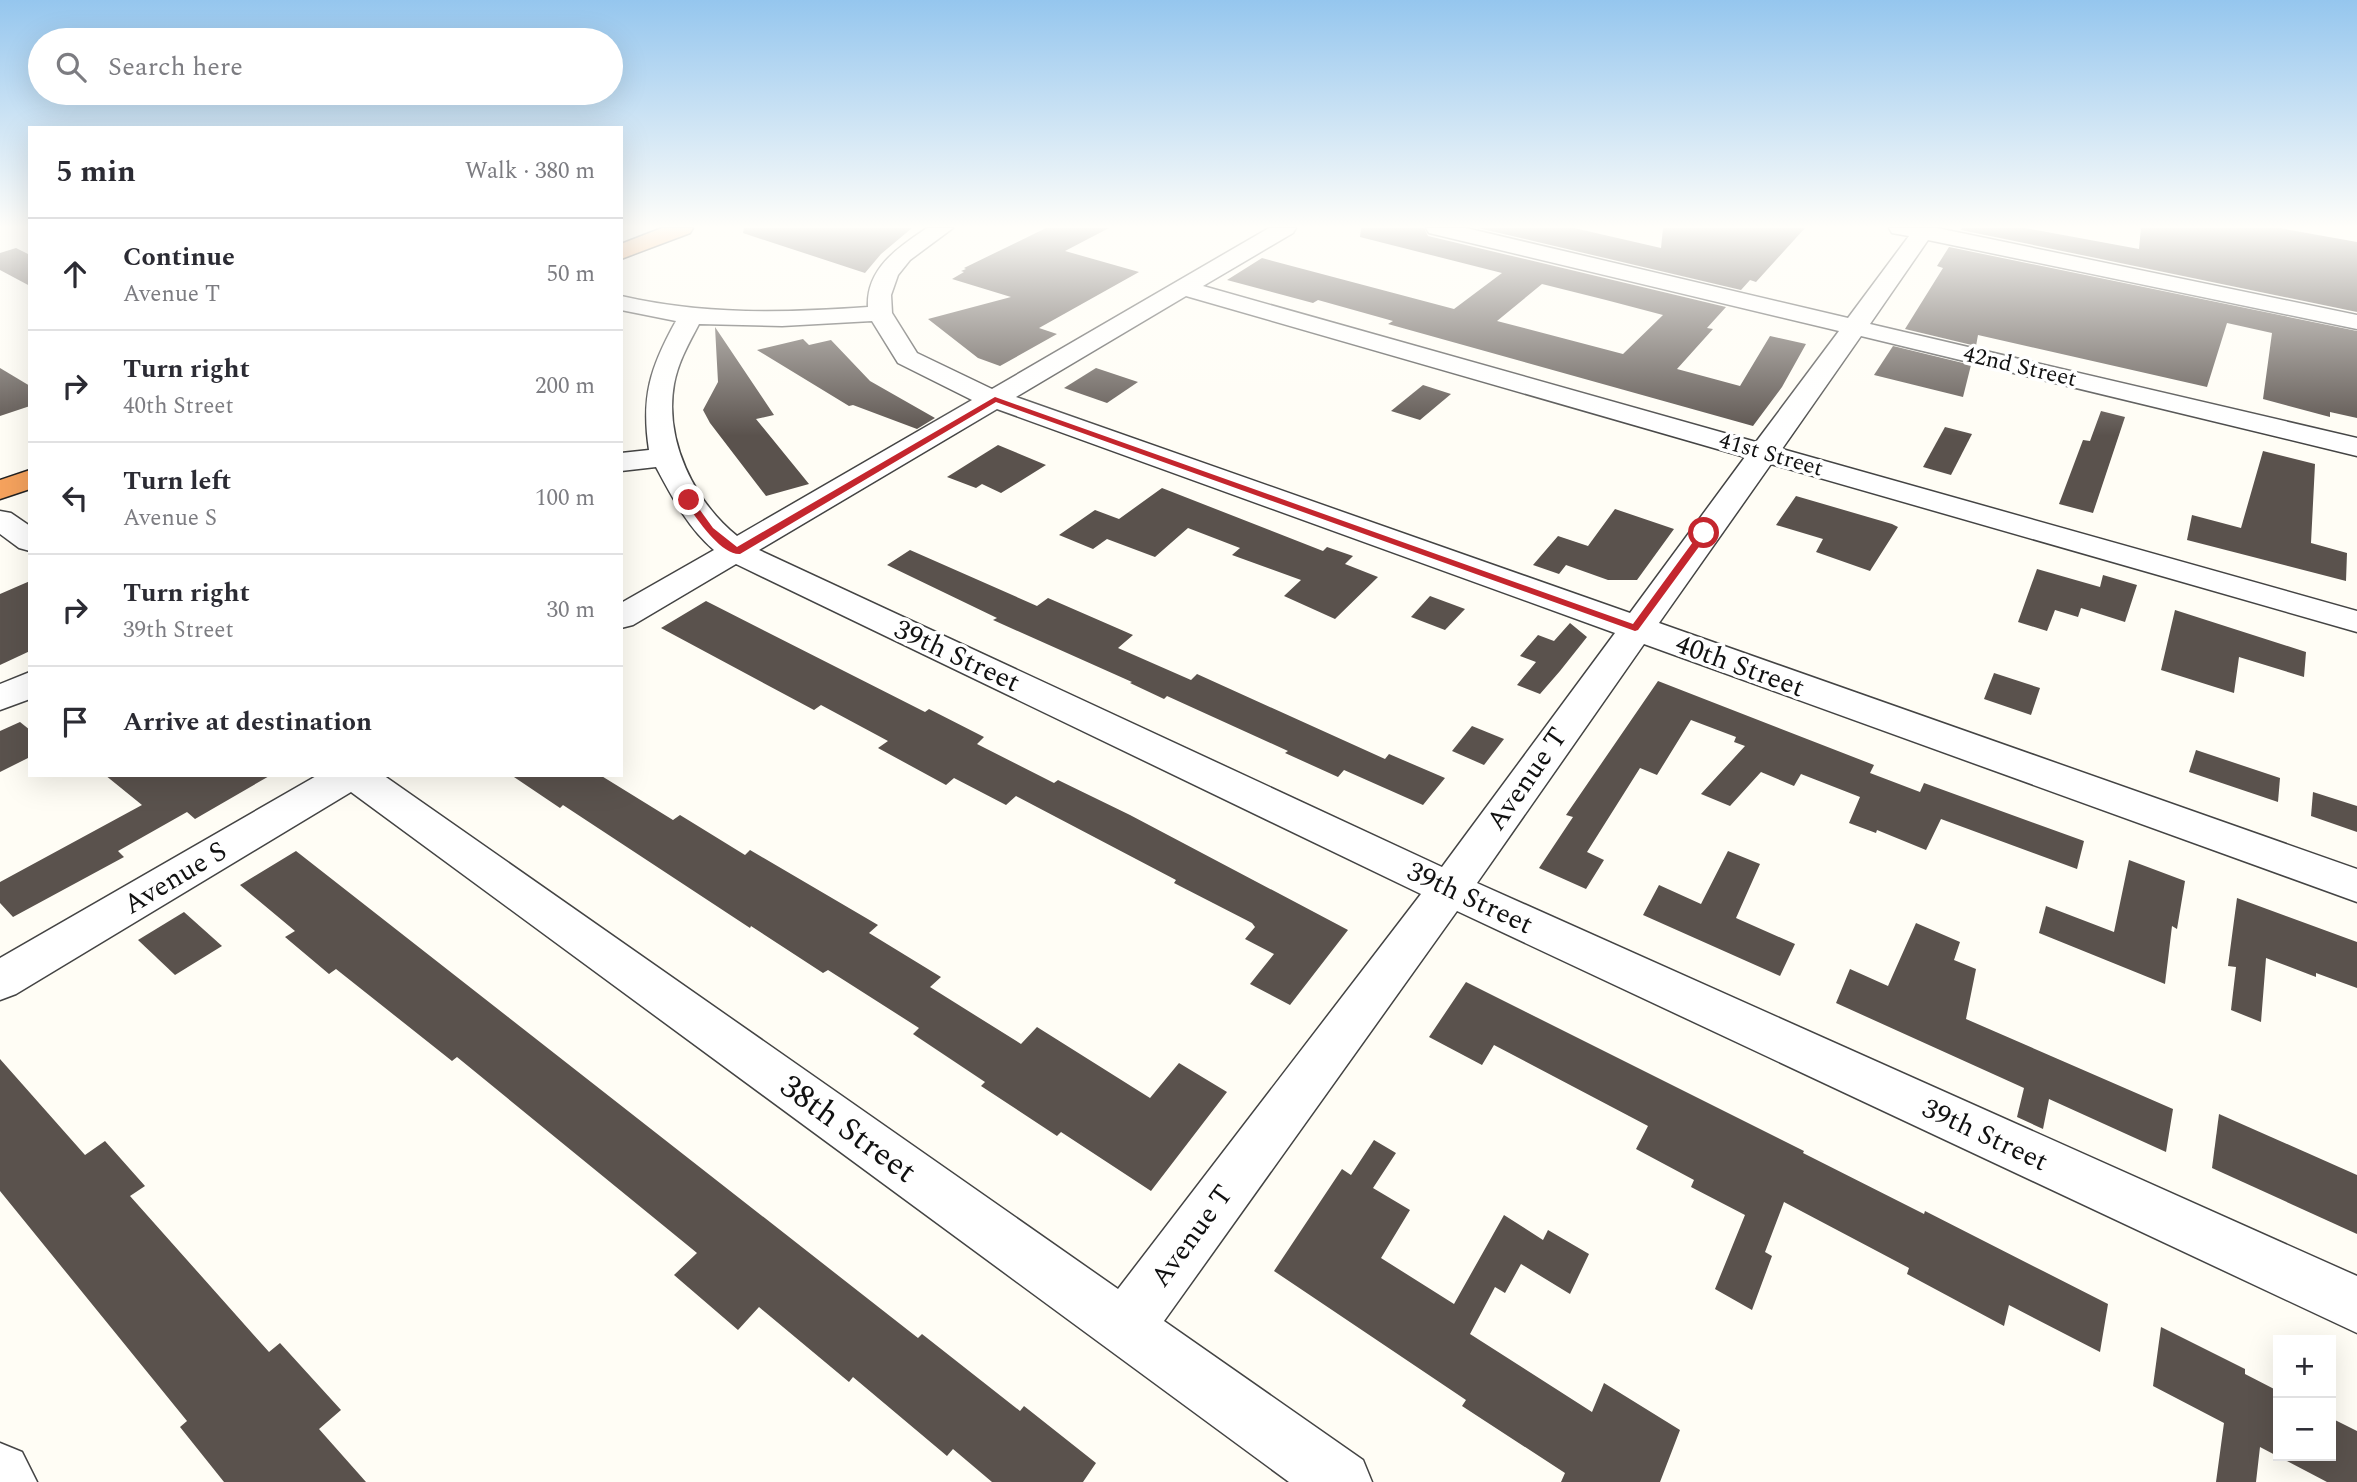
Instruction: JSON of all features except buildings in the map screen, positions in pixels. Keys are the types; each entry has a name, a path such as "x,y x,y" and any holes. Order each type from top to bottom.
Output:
{"highway":[{"path":"0,490 28,480"}],"street":[{"path":"623,303 691,316 795,319 880,313 879,297"},
{"path":"623,617 1169,297"},
{"name":"41st Street","path":"1217,297 2357,622"},
{"name":"42nd Street","path":"1728,297 2357,447"},
{"name":"Avenue T","path":"1125,1327 1449,889 1873,297"},
{"path":"2238,297 2357,322"},
{"name":"40th Street","path":"880,313 908,358 995,399 2357,887"},
{"name":"39th Street","path":"691,316 665,363 658,396 659,424 665,457 709,530 737,552 1449,889 2357,1305"},
{"path":"623,462 665,457"},
{"path":"0,520 28,540"},
{"path":"0,698 28,685"},
{"name":"Avenue S","path":"0,981 346,777"},
{"name":"38th Street","path":"358,777 1340,1482"},
{"path":"0,1474 6,1482"}],"route":[{"path":"689,500 709,530 737,552 995,399 1635,628 1704,533"}]}
